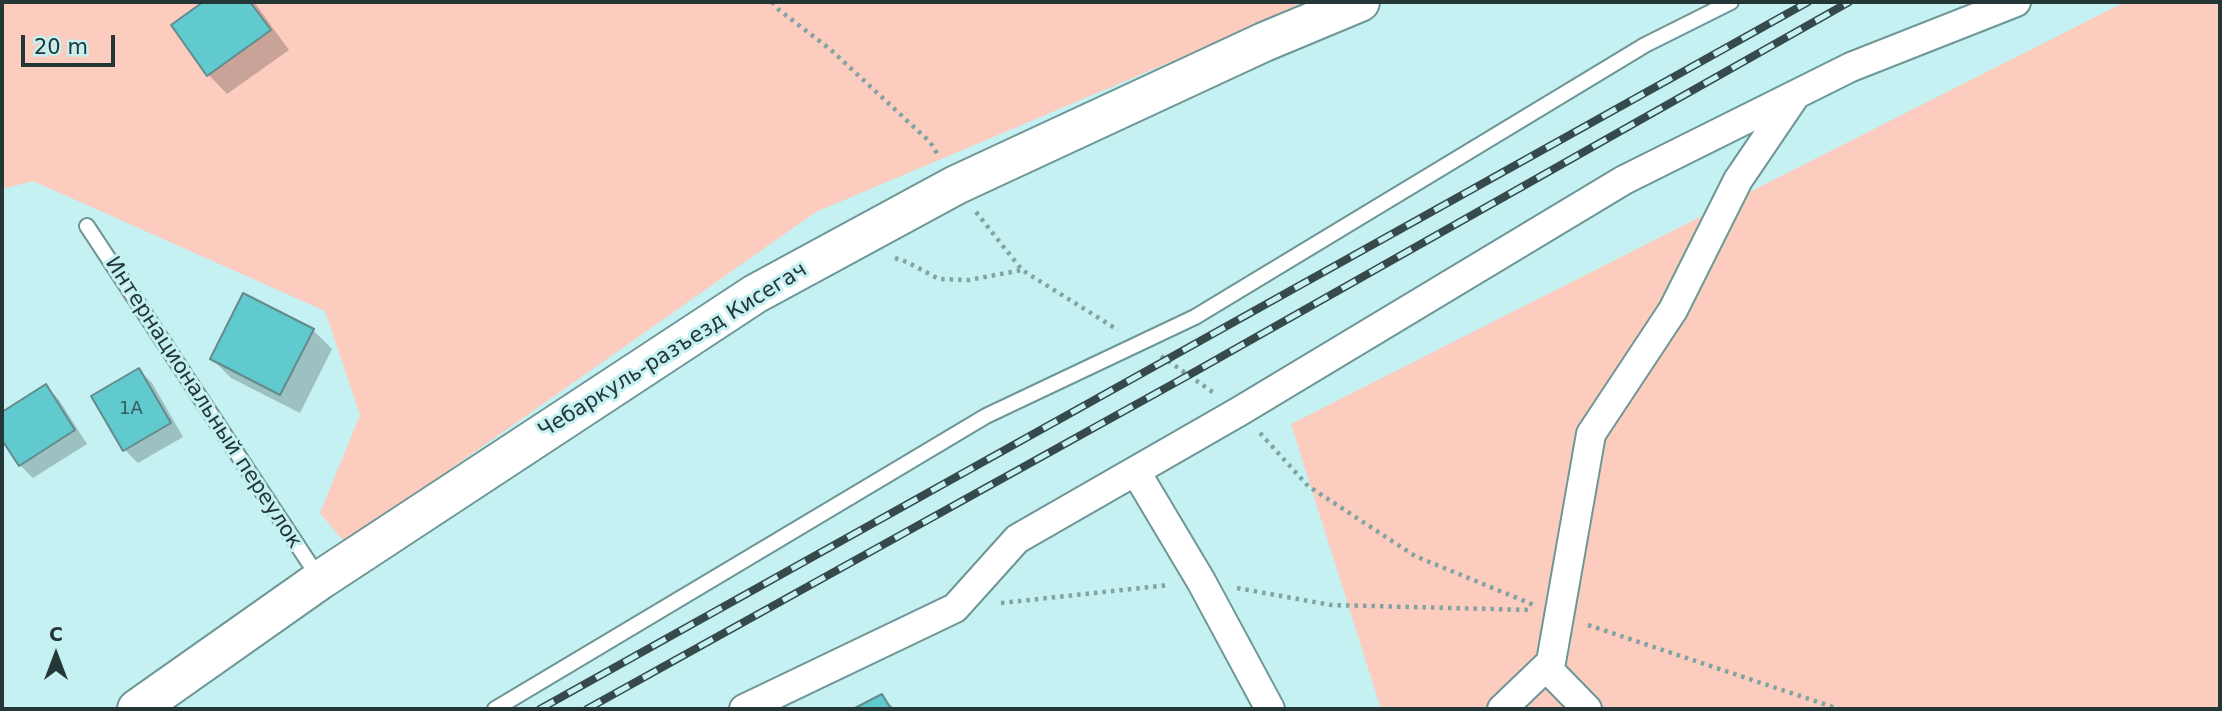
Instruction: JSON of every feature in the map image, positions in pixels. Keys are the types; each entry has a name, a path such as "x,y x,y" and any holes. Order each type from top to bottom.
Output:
{"street":[{"name":"Чебаркуль-разъезд Кисегач","path":"137,709 320,580 755,294 956,185 1251,48 1360,2"},
{"path":"744,709 955,608 1017,539 1136,472 1625,180 1851,67 2017,2"},
{"path":"1502,709 1551,662 1591,434 1673,310 1738,180 1797,94"},
{"path":"1136,472 1201,581 1270,709"},
{"path":"1546,667 1587,709"}],"lane":[{"path":"495,709 986,416 1195,317 1645,45 1731,2"},
{"name":"Интернациональный переулок","path":"87,226 320,580"}],"path":[{"path":"894,258 939,279 969,280 1022,270"},
{"path":"955,608 1201,581 1331,605 1533,610"}],"shaded area":[{"path":"2,2 1312,2 816,212 345,543 320,513 360,415 325,311 33,181 2,189"},
{"path":"2125,2 2220,2 2220,709 1381,709 1291,424"}],"building":[{"path":"203,2 250,2 271,30 207,76 171,25"},
{"path":"243,293 314,329 280,395 210,359"},
{"path":"139,368 171,423 123,451 91,396"},
{"path":"46,384 75,430 19,466 2,440 2,412"},
{"path":"882,694 891,709 853,709"}],"railway":[{"path":"540,709 1808,2"},
{"path":"587,709 1189,375 1849,2"}]}
